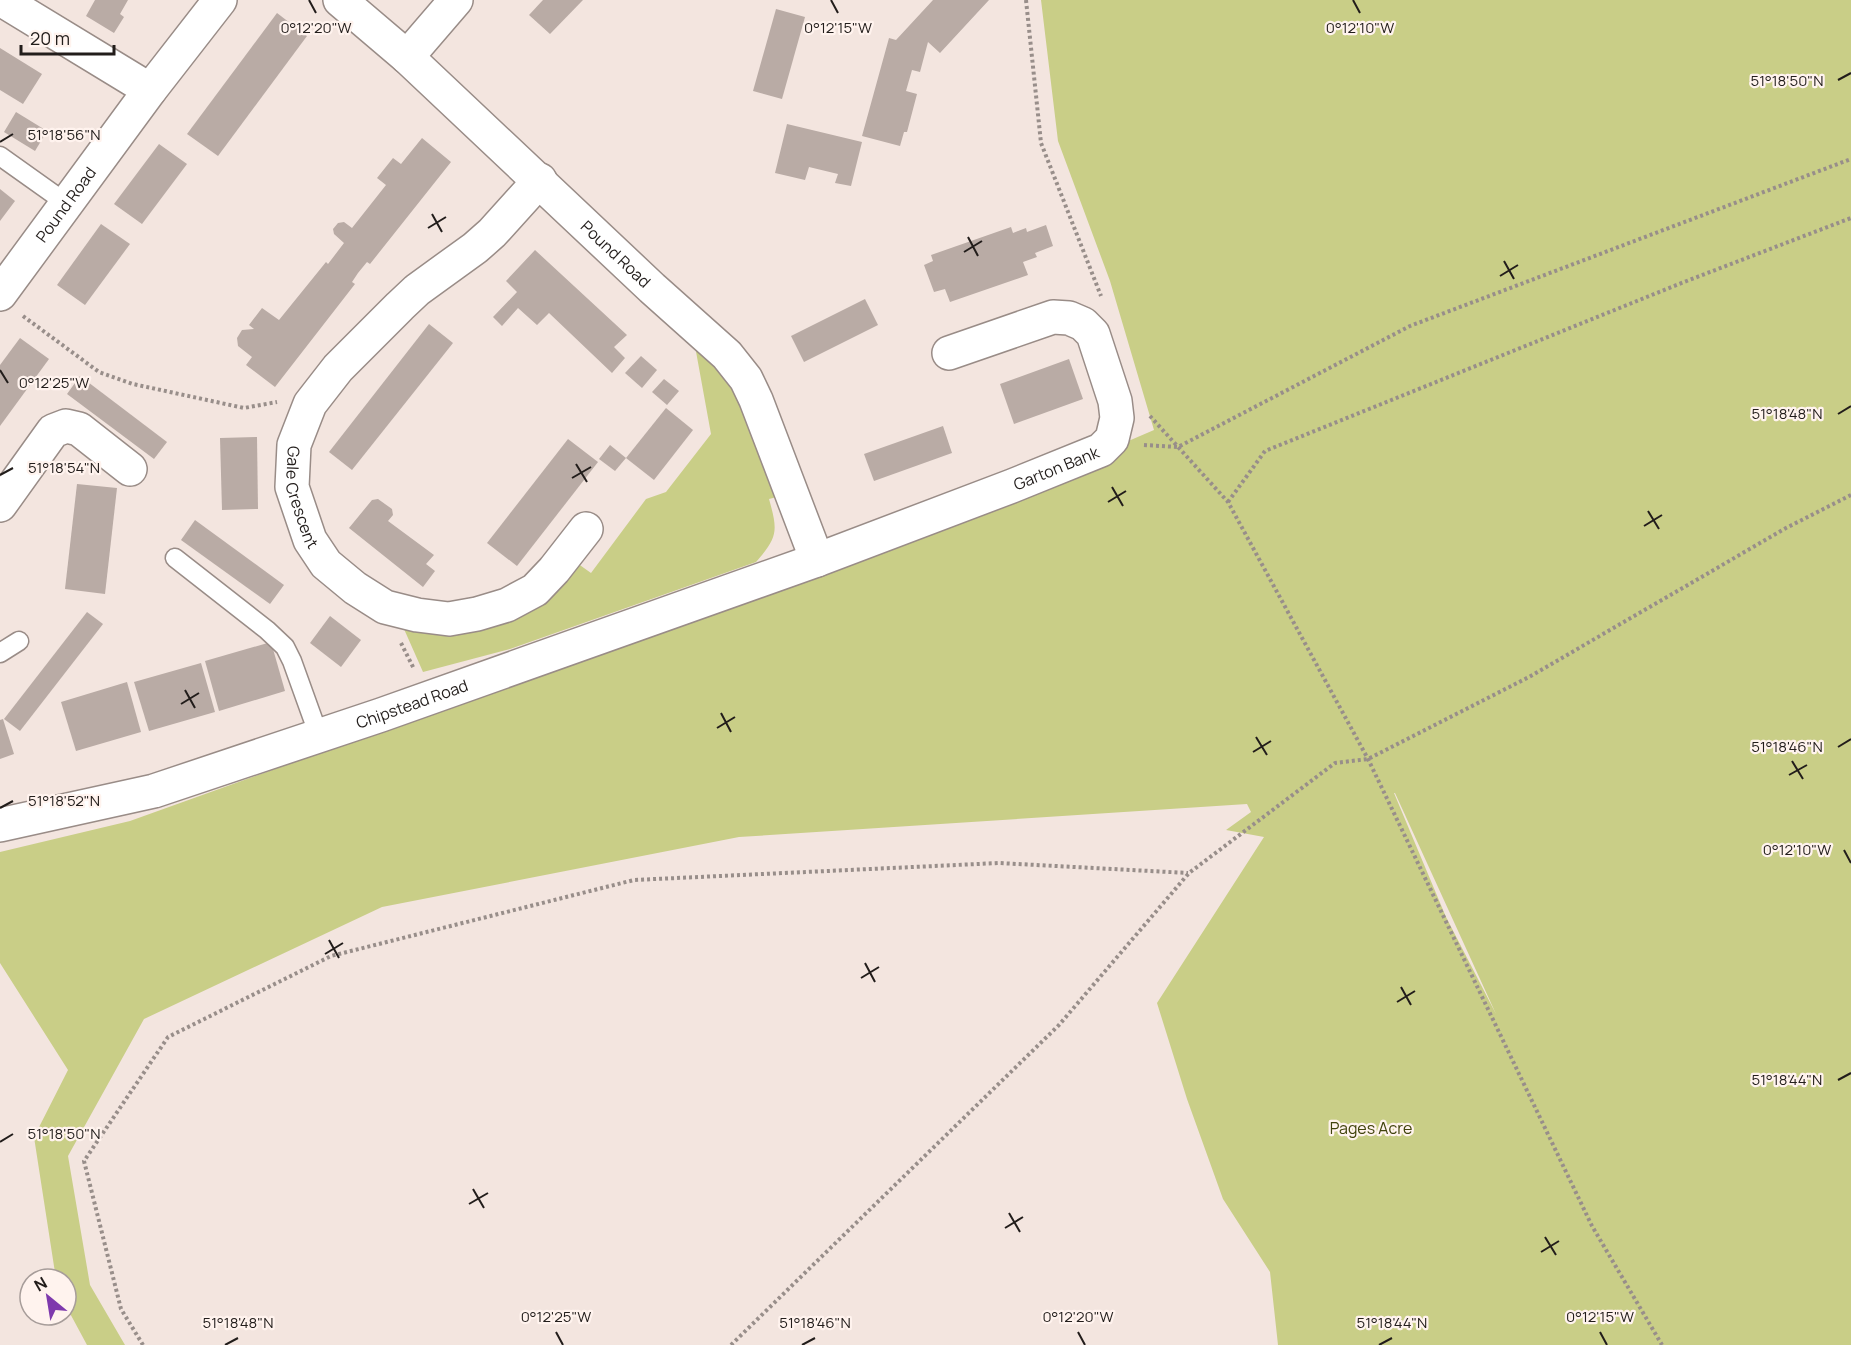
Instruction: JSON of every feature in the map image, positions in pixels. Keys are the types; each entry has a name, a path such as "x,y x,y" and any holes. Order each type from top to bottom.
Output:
{"street":[{"path":"2,0 150,90"},
{"name":"Pound Road","path":"9,304 66,204 220,0"},
{"name":"Pound Road","path":"340,0 407,57 652,288 727,355 746,380 756,400 817,560"},
{"path":"407,57 456,0"},
{"name":"Gale Crescent","path":"540,180 492,233 417,290 338,368 310,404 294,445 292,487 310,540 326,564 355,588 385,608 417,615 449,619 507,605 535,590 586,529"},
{"name":"Garton Bank","path":"817,560 1068,464 1101,450 1112,439 1117,418 1116,401 1093,334 1083,324 1069,318 1053,317 949,353"},
{"path":"0,505 53,431 66,426 79,429 130,469"},
{"name":"Chipstead Road","path":"0,825 154,791 319,736 817,560"}],"lane":[{"path":"0,156 66,204"},
{"path":"175,558 285,646 319,736"},
{"path":"0,653 19,641"}],"path":[{"path":"1026,0 1041,143 1103,301"},
{"path":"1178,447 1410,326 1851,159"},
{"path":"1228,502 1265,451 1684,282 1851,218"},
{"path":"9,304 99,372 133,384 244,408 274,404 293,395 310,404"},
{"path":"1143,408 1228,502 1368,759 1592,1226 1662,1345"},
{"path":"731,1345 1059,1025 1190,873 1335,763 1368,759 1529,677 1786,528 1851,495"},
{"path":"385,608 427,698"},
{"path":"143,1345 121,1309 84,1161 168,1037 331,956 634,879 999,863 1190,873"}],"green space":[{"name":"Pages Acre","path":"1041,0 1851,0 1851,1345 1278,1345 1270,1272 1223,1199 1187,1099 1157,1003 1264,837 1226,830 1251,812 1247,804 739,837 382,907 144,1019 68,1156 90,1285 125,1345 87,1345 77,1327 78,1267 54,1267 34,1137 68,1070 0,963 0,852 130,821 821,573 1154,430 1110,281 1058,141","holes":["1394,793 1395,793 1496,1014 1446,917"]},
{"path":"695,346 728,376 742,401 777,497 769,499 775,526 772,540 756,562 510,649 423,672 404,629 459,634 577,563 591,573 646,499 666,492 711,434"}],"building":[{"path":"95,0 128,0 120,14 124,17 114,33 86,16"},
{"path":"543,0 583,0 550,34 529,15"},
{"path":"933,0 989,0 940,53 928,42 920,72 912,70 906,91 917,94 907,132 904,132 900,146 862,136 889,38 896,40"},
{"path":"776,9 805,17 782,99 753,91"},
{"path":"277,13 307,36 218,156 187,134"},
{"path":"0,48 42,74 23,104 0,90"},
{"path":"16,112 47,131 35,151 4,132"},
{"path":"787,124 862,142 851,186 835,183 838,174 809,167 805,180 775,173"},
{"path":"422,138 451,162 370,264 367,262 358,273 352,282 355,284 275,387 246,365 252,357 238,346 237,338 242,330 254,329 249,325 262,308 279,320 344,243 334,234 333,229 338,223 344,222 352,228 386,185 377,178 393,158 401,164"},
{"path":"159,144 187,164 142,224 114,204"},
{"path":"0,189 15,201 0,221"},
{"path":"101,224 130,244 85,305 57,285"},
{"path":"1046,225 1053,246 1035,253 1037,257 1023,262 1028,275 950,302 945,289 934,292 924,265 933,261 931,255 1011,227 1013,233 1026,228 1027,232"},
{"path":"535,250 627,335 614,347 625,358 612,373 549,313 537,325 518,308 502,326 493,317 517,292 506,281"},
{"path":"865,299 878,325 804,362 791,336"},
{"path":"429,324 453,343 352,470 329,452"},
{"path":"20,338 49,359 0,426 0,365"},
{"path":"641,356 657,370 642,388 625,373"},
{"path":"1069,359 1083,399 1014,424 1000,384"},
{"path":"80,376 167,442 154,459 67,394"},
{"path":"664,379 679,391 667,405 652,392"},
{"path":"666,408 693,430 654,480 626,458"},
{"path":"943,426 952,453 874,481 864,454"},
{"path":"257,437 258,509 222,510 220,438"},
{"path":"568,439 598,462 517,566 487,543"},
{"path":"610,445 626,458 615,471 599,459"},
{"path":"77,484 117,488 105,594 65,589"},
{"path":"378,499 392,509 393,515 388,521 434,555 426,564 435,571 423,587 349,528 372,500"},
{"path":"195,520 284,585 270,604 181,540"},
{"path":"87,612 103,624 20,731 4,719"},
{"path":"330,616 361,640 341,667 310,643"},
{"path":"271,642 285,691 219,711 205,661"},
{"path":"201,663 215,712 149,731 134,682"},
{"path":"127,682 141,732 76,751 61,702"},
{"path":"3,719 14,754 0,759 0,720"}]}
